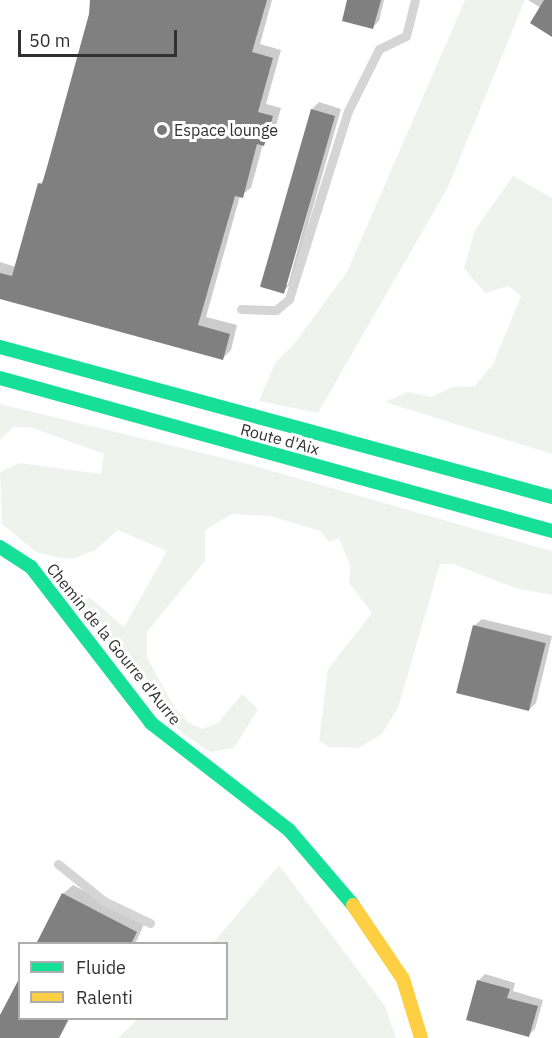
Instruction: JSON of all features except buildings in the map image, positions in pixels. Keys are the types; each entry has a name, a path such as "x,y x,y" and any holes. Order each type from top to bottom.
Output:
{"main road":[{"name":"Route d'Aix","path":"0,347 552,497"},
{"name":"Route d'Aix","path":"0,378 552,531"},
{"name":"Chemin de la Gourre d'Aurre","path":"0,547 12,551 31,567 152,723 289,830 339,885 403,979 421,1038"}],"lane":[{"path":"241,309 276,310 289,299 348,111 379,49 406,36 415,0"},
{"path":"58,864 104,901 150,923"}],"shaded area":[{"path":"465,0 525,0 448,187 318,413 259,401 275,363 294,344 347,272"},
{"path":"513,176 552,198 552,454 385,402 408,392 431,397 453,387 475,386 493,364 521,296 508,286 485,293 464,268 475,230"},
{"path":"0,404 248,464 552,551 552,595 515,588 453,564 440,564 398,708 382,734 358,748 329,747 319,741 328,669 372,613 349,583 350,565 339,538 329,542 320,531 270,516 232,514 205,530 205,561 147,632 147,658 175,708 189,723 203,729 218,723 242,694 258,709 234,748 210,752 183,734 72,602 90,598 124,627 167,551 118,530 95,550 73,559 55,557 36,552 2,524 0,472 20,463 101,474 104,454 33,428 13,427 0,440"},
{"path":"279,865 385,1006 396,1038 118,1038 137,1020 228,1020 228,942 214,942"}],"traffic: fast":[{"path":"0,347 552,497"},
{"path":"0,378 552,531"},
{"path":"0,547 31,567 151,723 289,830 353,905"}],"traffic: slow":[{"path":"353,905 403,979 421,1038"}],"place":[{"name":"Espace lounge","path":"162,130"}]}
